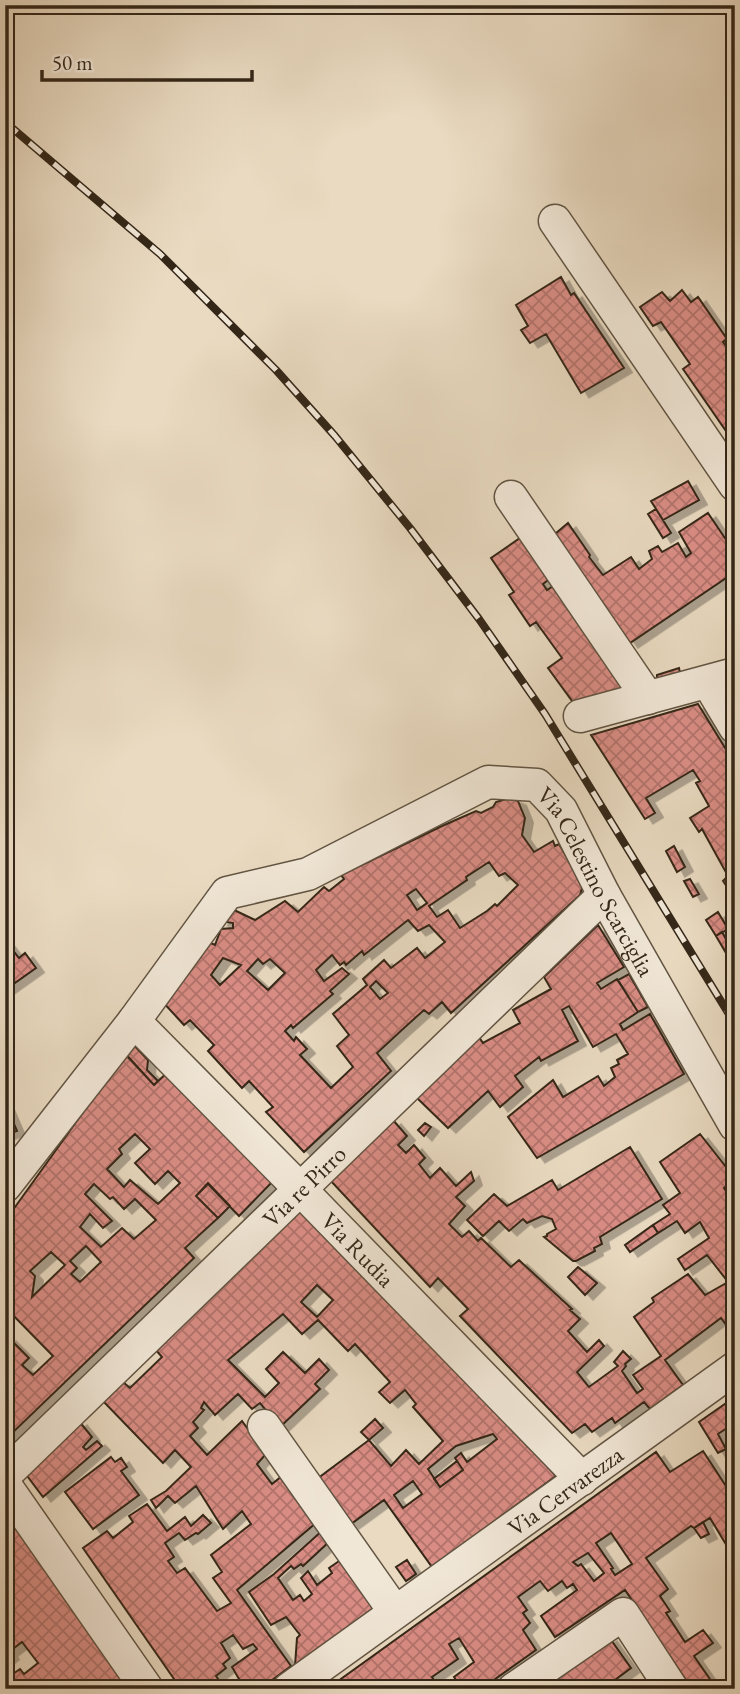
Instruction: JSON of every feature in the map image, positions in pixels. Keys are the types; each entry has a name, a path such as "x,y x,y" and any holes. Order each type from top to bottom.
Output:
{"street":[{"path":"555,220 735,485"},
{"path":"511,497 648,698"},
{"path":"580,716 721,678 735,727"},
{"name":"Via Celestino Scarciglia","path":"134,1021 227,893 308,874 488,782 537,785 561,810 604,895 735,1125"},
{"name":"Via re Pirro","path":"5,1475 604,895"},
{"path":"5,1186 134,1021"},
{"name":"Via Rudia","path":"134,1021 582,1479"},
{"name":"Via Cervarezza","path":"289,1689 735,1368"},
{"path":"264,1426 395,1612"},
{"path":"5,1485 147,1689"},
{"path":"514,1689 623,1614 665,1686"}],"building":[{"path":"561,277 624,368 581,393 546,334 530,343 521,330 528,326 516,305"},
{"path":"682,290 691,302 698,297 727,339 723,342 735,358 735,370 729,374 735,382 735,398 730,402 735,410 735,444 683,369 690,364 661,322 653,326 640,307 662,292 670,301"},
{"path":"688,481 699,500 663,520 651,501"},
{"path":"656,509 671,533 663,538 648,514"},
{"path":"708,513 735,553 735,572 630,643 555,534 568,523 603,575 631,557 639,569 652,559 649,551 658,546 662,552 678,543 686,557 691,553 679,532"},
{"path":"523,536 552,577 543,584 547,590 564,579 632,689 575,705 548,668 562,658 536,622 530,626 509,595 514,592 491,558"},
{"path":"679,668 680,673 657,679 657,675"},
{"path":"698,704 735,764 735,899 723,881 728,876 702,829 699,832 690,818 709,806 696,783 700,781 693,770 646,798 655,813 645,819 591,735"},
{"path":"506,799 518,801 525,818 522,835 534,852 553,841 555,846 559,844 583,885 580,895 451,1013 442,1002 429,1014 424,1010 377,1053 391,1071 304,1152 266,1112 273,1107 249,1081 242,1088 208,1051 214,1045 190,1020 184,1025 160,999 206,941 215,945 221,929 233,928 233,923 220,921 230,908 255,920 285,901 298,912 324,887 329,891 344,879 341,875 442,826 476,811 481,813 493,807 496,802","holes":["489,862 499,876 505,873 518,885 497,906 495,904 460,928 448,910 437,917 429,906 467,880 466,877","416,889 427,903 417,910 407,895","408,920 418,931 429,925 445,942 425,958 417,948 391,968 384,960 363,979 367,985 333,1014 349,1035 337,1046 353,1067 331,1088 300,1055 307,1049 296,1037 294,1041 285,1031 291,1025 293,1028 333,994 330,991 349,974 342,968 324,981 316,970 332,955 340,965 344,962 346,965 362,951 364,955","223,958 241,965 220,985 211,975","258,959 263,964 270,959 285,973 268,990 247,971","376,981 388,993 380,999 370,987"]},
{"path":"674,846 685,867 677,872 666,851"},
{"path":"690,879 699,894 693,897 684,881"},
{"path":"718,912 728,929 716,936 706,920"},
{"path":"598,925 624,967 597,983 601,989 617,979 638,1012 620,1024 623,1030 650,1014 684,1074 537,1158 508,1117 553,1080 563,1097 598,1076 604,1086 615,1077 611,1068 619,1064 617,1060 628,1054 616,1034 593,1047 569,1006 562,1010 578,1041 541,1061 539,1057 515,1076 523,1087 500,1107 488,1091 448,1128 416,1097 479,1037 483,1043 520,1023 513,1010 551,989 544,977"},
{"path":"722,932 727,941 733,937 735,940 735,946 726,953 716,936"},
{"path":"5,940 19,958 25,953 36,968 5,990"},
{"path":"629,974 648,1007 638,1012 618,980"},
{"path":"130,1041 148,1060 147,1070 158,1081 154,1085 123,1051"},
{"path":"125,1054 154,1085 171,1069 275,1179 239,1216 208,1184 196,1196 218,1218 185,1248 194,1258 5,1440 5,1340 8,1337 29,1358 22,1365 33,1375 53,1356 5,1307 5,1221","holes":["135,1134 150,1149 135,1163 155,1184 168,1171 180,1183 158,1204 130,1180 124,1187 107,1169 122,1154 119,1149","94,1184 110,1199 113,1197 124,1209 135,1199 156,1220 134,1239 122,1228 101,1247 80,1227 90,1214 103,1228 112,1221 85,1194","86,1246 101,1262 80,1282 71,1274 77,1268 70,1261","51,1252 65,1265 32,1297 35,1276 30,1271"]},
{"path":"5,1103 17,1131 5,1135"},
{"path":"393,1120 407,1136 398,1145 406,1153 414,1145 425,1158 419,1164 430,1178 440,1168 456,1186 471,1172 474,1181 456,1197 465,1206 449,1224 462,1237 469,1231 478,1241 481,1238 511,1267 519,1260 572,1309 570,1310 580,1319 568,1331 587,1352 599,1340 604,1346 577,1372 589,1387 618,1366 614,1362 623,1351 631,1359 622,1371 637,1393 643,1389 633,1375 661,1356 634,1317 654,1302 652,1298 688,1274 705,1295 728,1282 707,1255 685,1270 678,1259 709,1238 700,1222 685,1233 677,1221 658,1233 653,1225 670,1214 663,1205 680,1193 660,1162 700,1134 730,1172 735,1169 735,1180 724,1188 731,1199 735,1197 735,1337 721,1318 665,1360 683,1385 650,1409 644,1402 615,1423 612,1418 592,1432 585,1424 572,1433 460,1316 468,1309 438,1278 430,1287 330,1180"},
{"path":"425,1123 431,1127 424,1136 418,1130"},
{"path":"630,1147 662,1199 600,1237 602,1244 594,1248 595,1251 576,1261 544,1237 556,1229 552,1219 542,1216 527,1223 523,1219 509,1231 499,1221 483,1236 467,1220 494,1194 507,1206 552,1180 558,1190"},
{"path":"208,1183 230,1206 218,1218 196,1196"},
{"path":"303,1206 514,1428 556,1476 432,1567 384,1500 351,1524 317,1479 369,1440 391,1466 406,1450 419,1464 443,1441 413,1407 416,1404 405,1390 390,1403 379,1392 390,1382 355,1344 348,1351 318,1320 302,1334 283,1314 228,1360 265,1397 279,1383 266,1369 283,1352 305,1373 319,1359 329,1370 315,1384 320,1389 280,1427 260,1403 252,1409 238,1394 215,1415 204,1402 201,1408 204,1410 193,1422 198,1428 190,1436 207,1455 242,1421 266,1454 257,1464 272,1484 282,1476 317,1522 237,1590 291,1666 260,1689 225,1689 181,1689 83,1548 107,1531 113,1538 133,1522 129,1516 147,1504 167,1531 185,1517 191,1526 203,1515 211,1523 198,1534 185,1540 179,1533 165,1543 174,1557 168,1561 177,1573 185,1568 217,1611 231,1603 213,1578 222,1572 211,1555 251,1524 242,1511 223,1529 196,1486 175,1503 168,1496 156,1508 151,1500 166,1491 191,1467 175,1450 163,1463 102,1400 122,1381 130,1388 162,1357 155,1349","holes":["317,1285 333,1300 317,1317 301,1302","493,1434 497,1439 467,1462 461,1453 455,1458 463,1470 440,1487 428,1469 456,1446","413,1481 422,1494 403,1508 394,1495","233,1635 243,1649 253,1644 257,1649 232,1667 239,1679 225,1689 216,1676 226,1668 223,1664 230,1658 221,1643"]},
{"path":"653,1225 658,1233 630,1252 625,1245"},
{"path":"578,1267 597,1283 585,1295 568,1277"},
{"path":"735,1397 735,1438 727,1428 718,1434 726,1449 718,1453 699,1422"},
{"path":"375,1419 383,1428 369,1440 361,1432"},
{"path":"79,1421 92,1437 83,1447 86,1450 97,1441 102,1446 43,1497 25,1473"},
{"path":"703,1451 735,1500 735,1555 733,1556 710,1518 694,1528 691,1526 646,1558 668,1589 660,1596 670,1611 666,1613 685,1642 703,1630 713,1643 694,1656 714,1685 707,1689 692,1689 625,1590 555,1637 541,1616 577,1590 573,1584 567,1588 562,1581 548,1591 540,1581 518,1597 527,1610 523,1613 530,1623 523,1630 536,1650 481,1689 462,1689 454,1677 474,1662 459,1638 449,1644 458,1659 432,1677 439,1688 445,1684 449,1689 327,1689 656,1452 670,1472","holes":["611,1533 632,1564 615,1575 596,1543","588,1553 604,1573 594,1581 581,1564 578,1566 573,1562"]},
{"path":"111,1457 115,1462 121,1458 127,1467 121,1471 139,1495 93,1529 65,1492"},
{"path":"457,1461 463,1470 440,1487 434,1479"},
{"path":"5,1511 132,1689 5,1689 5,1670 10,1676 20,1669 24,1674 38,1663 22,1642 9,1652 11,1655 5,1660 5,1623 14,1615 5,1605"},
{"path":"703,1522 709,1534 701,1538 694,1528"},
{"path":"324,1529 331,1540 303,1566 301,1564 294,1569 291,1566 278,1578 293,1600 300,1595 304,1601 312,1594 301,1578 308,1571 317,1585 332,1573 329,1568 342,1559 378,1605 295,1666 297,1638 300,1635 286,1617 271,1625 249,1592 274,1574"},
{"path":"407,1560 416,1574 406,1581 396,1567"},
{"path":"609,1637 631,1668 615,1680 618,1684 611,1689 538,1689"}],"railway":[{"path":"5,122 160,254 276,370 335,436 410,528 479,619 545,714 735,1024"}]}
